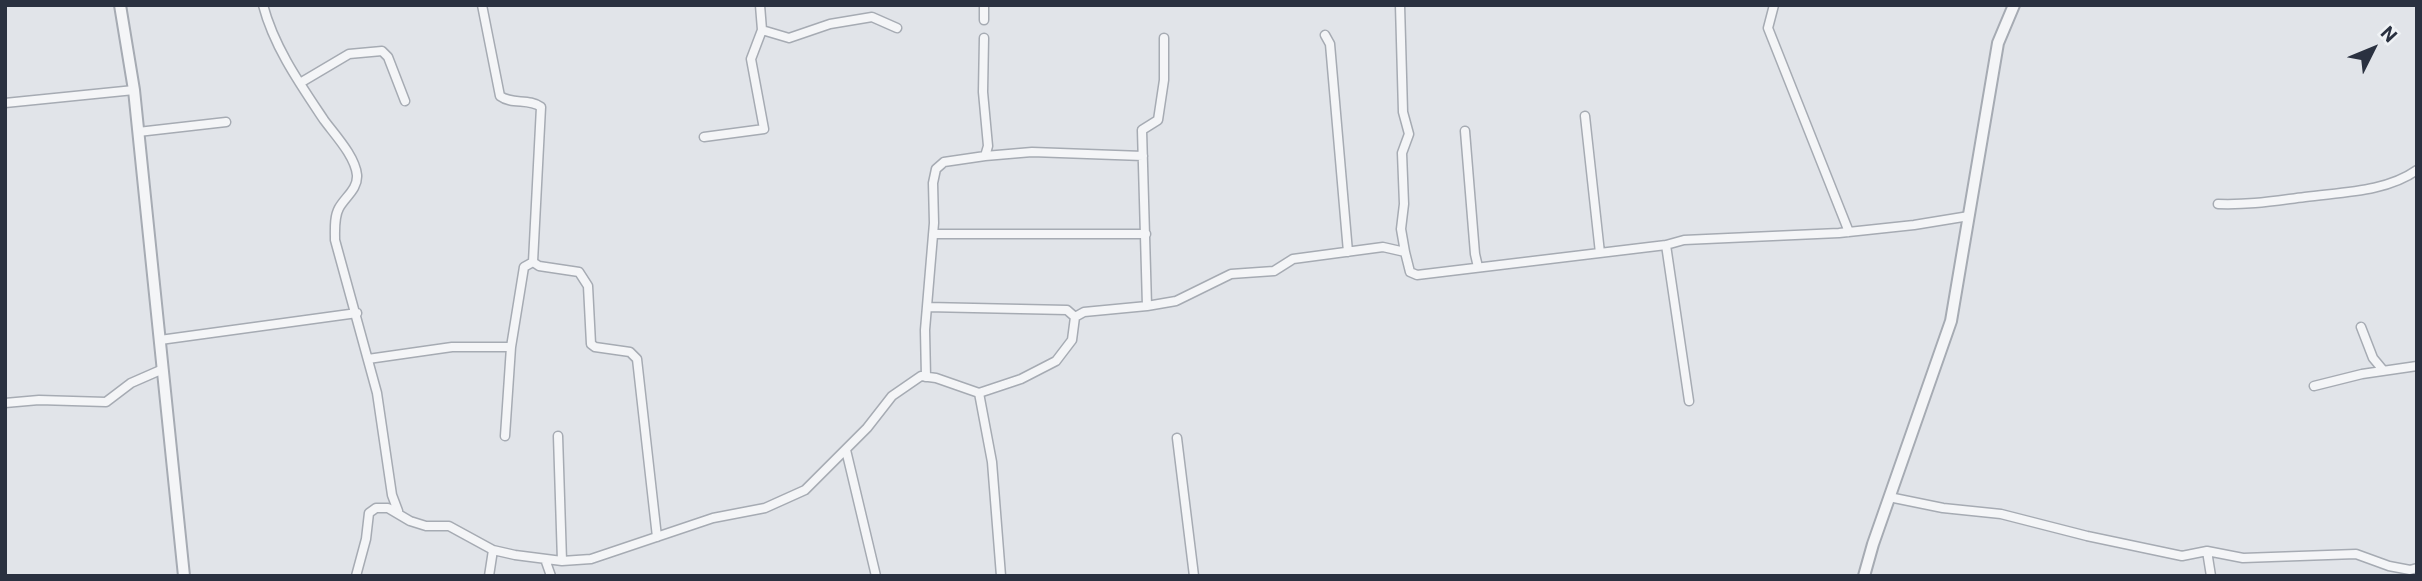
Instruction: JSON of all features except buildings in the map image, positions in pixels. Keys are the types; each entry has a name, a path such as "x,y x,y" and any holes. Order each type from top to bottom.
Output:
{"street":[{"path":"120,5 134,90 184,576"},
{"path":"263,5 267,21 300,83 352,161 358,177 354,190 340,208 336,219 335,240 377,393 392,495 398,512"},
{"path":"482,5 499,96 507,101 536,103 541,107 533,262"},
{"path":"704,136 764,129 751,59 762,30 760,5"},
{"path":"984,5 984,20"},
{"path":"1400,5 1403,112 1409,134 1402,153 1404,204 1401,229 1410,272 1417,275 1667,245 1684,240 1849,232 1969,216"},
{"path":"1773,5 1768,28 1849,232"},
{"path":"1864,576 1951,321 1998,43 2014,5"},
{"path":"762,30 789,38 831,24 872,17 897,28"},
{"path":"1325,35 1330,44 1348,251"},
{"path":"984,38 983,92 988,146 985,156"},
{"path":"1147,306 1142,130 1158,120 1164,80 1164,38"},
{"path":"300,83 349,54 383,51 388,57 405,101"},
{"path":"5,103 134,90"},
{"path":"1585,116 1600,253"},
{"path":"138,132 226,122"},
{"path":"1465,131 1478,267"},
{"path":"926,377 927,307 936,169 944,162 1032,152 1143,156"},
{"path":"2218,204 2253,205 2363,190 2405,178 2417,170"},
{"path":"933,234 1146,234"},
{"path":"1667,245 1689,401"},
{"path":"1075,317 1084,312 1176,301 1231,274 1274,271 1293,259 1383,247 1405,252"},
{"path":"505,436 512,347 524,267 533,262"},
{"path":"533,262 540,266 579,272 588,286 591,344 595,347 630,352 637,359 657,537"},
{"path":"927,307 1067,310 1075,317"},
{"path":"160,340 357,313"},
{"path":"356,576 366,539 369,513 376,508 388,508 426,526 449,526 493,550 562,561 591,559 713,518 765,508 805,490 867,428 892,396 921,376 979,393 1021,379 1056,361 1072,340 1075,317"},
{"path":"2361,327 2373,358 2383,370"},
{"path":"369,359 452,347 512,347"},
{"path":"2314,386 2383,370 2417,366"},
{"path":"5,403 39,400 106,402 131,383 163,369"},
{"path":"979,393 992,462 1001,576"},
{"path":"558,436 562,561"},
{"path":"1177,439 1194,576"},
{"path":"845,450 876,576"},
{"path":"1889,497 1943,508 2001,514 2182,556 2207,551 2243,558 2356,554 2389,566 2410,570 2417,568"},
{"path":"489,576 493,550"},
{"path":"2207,551 2211,576"},
{"path":"545,559 551,576"}]}
